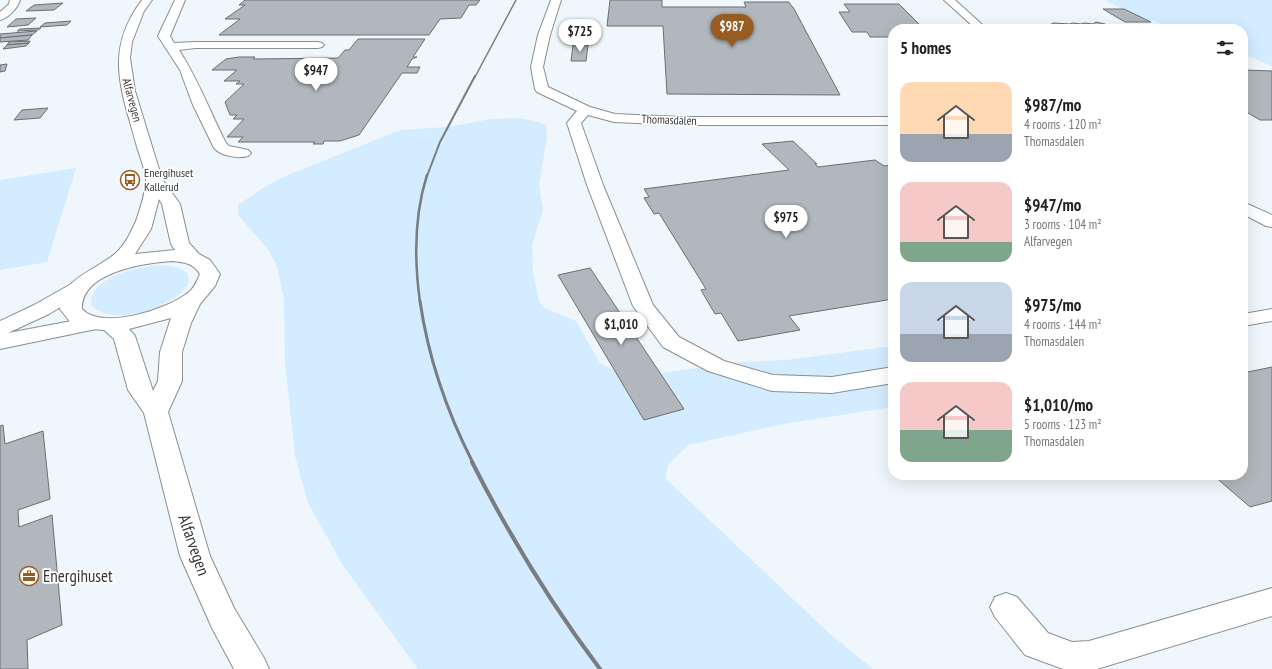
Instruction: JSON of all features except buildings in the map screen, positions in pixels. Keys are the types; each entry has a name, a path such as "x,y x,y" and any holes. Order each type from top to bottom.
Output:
{"street":[{"path":"0,17 14,5 11,0"},
{"name":"Alfarvegen","path":"147,0 139,11 126,42 124,58 125,74 128,91 154,179 171,204 180,244 191,258"},
{"path":"180,0 164,36 186,70 200,105 219,145 224,150 243,153"},
{"name":"Thomasdalen","path":"556,0 544,35 537,68 542,89 585,110 614,118 682,122 888,121"},
{"path":"949,0 976,24"},
{"path":"171,47 195,45 318,45"},
{"path":"585,110 574,123 595,185 643,306 671,342 716,366 772,383 832,385 888,376"},
{"name":"Alfarvegen","path":"104,271 125,255 139,234 150,206 154,179"},
{"path":"1248,209 1272,222"},
{"path":"0,329 29,317 54,304 104,271 126,262 150,257 172,255 191,258 204,264 210,274 205,287 191,300 168,312 140,321 48,331 0,342"},
{"path":"80,287 72,298 71,309 78,318 102,324"},
{"path":"156,412 170,381 171,352 180,323 191,300"},
{"path":"1248,319 1272,315"},
{"name":"Alfarvegen","path":"102,324 124,336 140,390 156,412 195,556 223,618 252,669"},
{"path":"1006,607 1037,644 1072,657 1089,656 1272,602"}],"shaded area":[{"path":"1105,0 1272,0 1272,66 1248,56 1248,24 1163,24 1128,12"},
{"path":"520,118 546,125 547,137 539,185 543,210 532,245 533,272 539,301 544,308 576,321 600,363 623,374 638,376 742,362 786,360 888,347 888,408 783,424 688,445 668,465 665,478 830,634 873,669 418,669 344,567 308,503 295,456 285,363 284,300 277,266 268,249 238,215 238,205 266,186 283,177 400,130 447,127 491,119"},
{"path":"76,168 47,262 0,270 0,180"},
{"path":"160,265 182,270 189,279 184,290 170,301 150,310 128,315 108,314 91,305 92,295 106,280 128,271"}],"railway":[{"path":"475,77 516,0"},
{"path":"427,176 440,142 475,76"},
{"path":"420,302 416,238 417,222 427,175"},
{"path":"420,301 433,363 447,404 473,463"},
{"path":"472,462 501,516 548,594 600,669"}],"place":[{"name":"Energihuset Kallerud","path":"130,180"},
{"name":"Energihuset","path":"29,576"}]}
